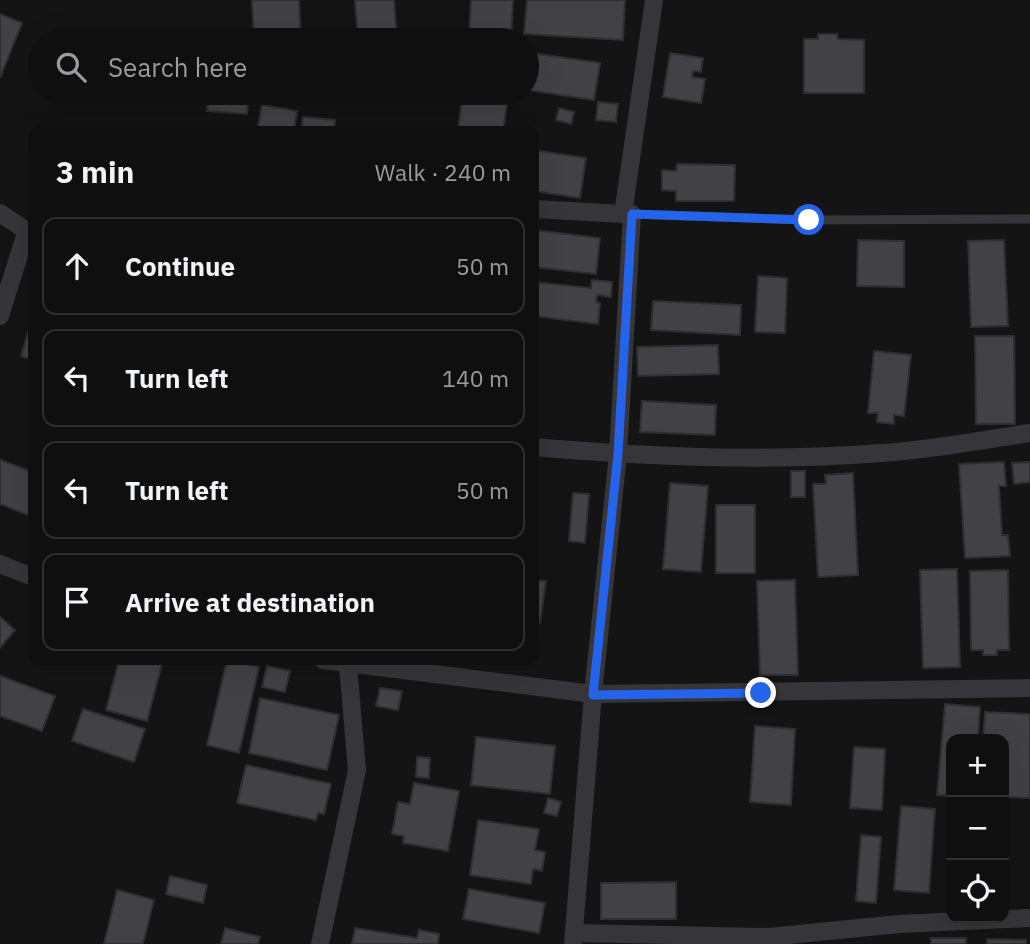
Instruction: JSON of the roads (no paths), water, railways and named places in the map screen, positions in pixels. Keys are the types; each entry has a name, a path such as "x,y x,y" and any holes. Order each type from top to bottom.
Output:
{"street":[{"path":"654,0 628,214 618,454 593,695 574,939 769,937 899,924 1030,918"},
{"path":"539,209 628,214"},
{"path":"0,213 18,223 24,229 25,236 0,316"},
{"path":"539,447 618,454 749,459 883,453 1030,433"},
{"path":"0,564 28,575"},
{"path":"320,944 357,770 348,665 593,695 1030,688"}],"lane":[{"path":"628,214 809,220 1030,219"}]}
